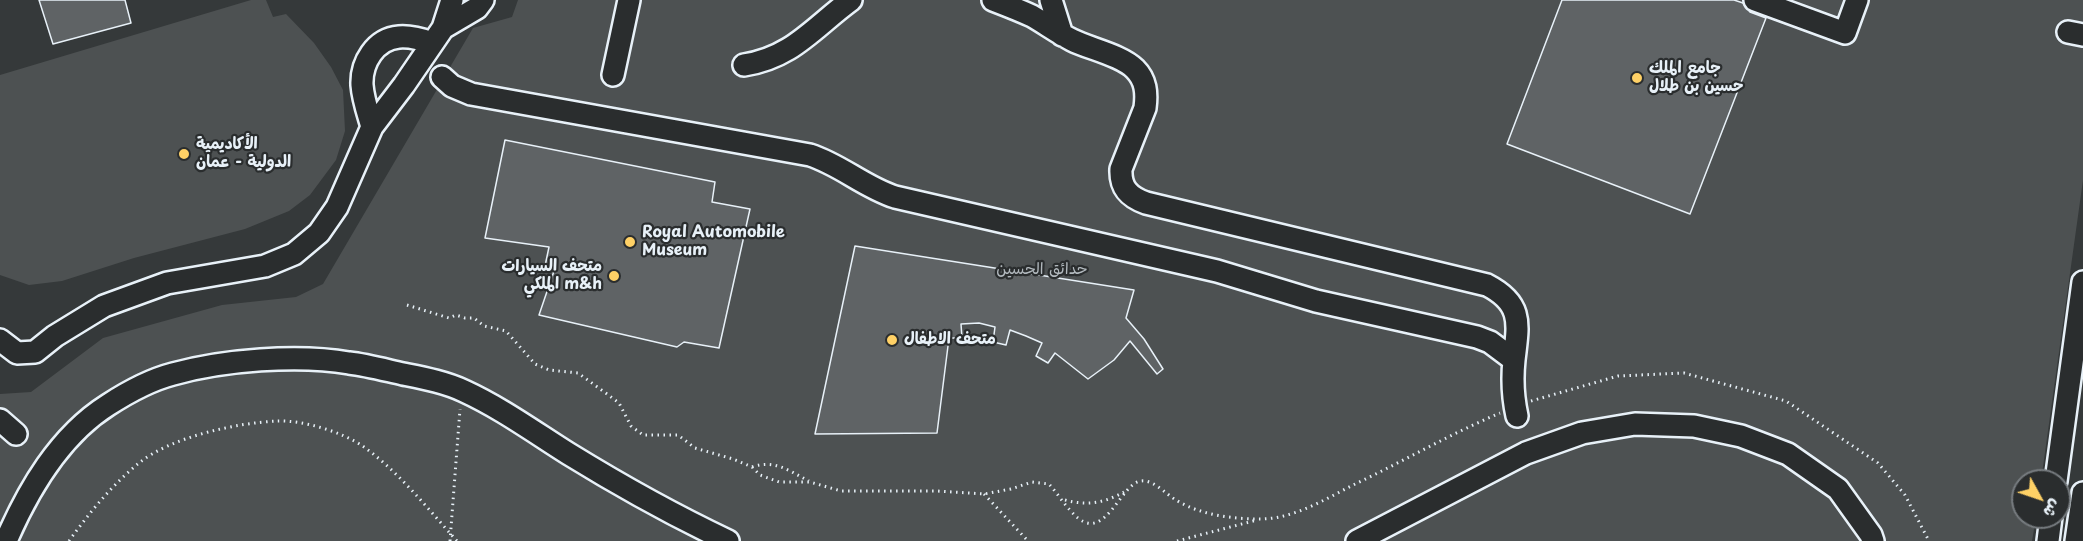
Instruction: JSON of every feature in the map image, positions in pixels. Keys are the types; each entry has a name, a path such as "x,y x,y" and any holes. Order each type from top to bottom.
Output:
{"street":[{"path":"0,340 17,353 35,352 104,306 125,298 167,283 265,266 294,254 319,232 337,207 372,127 404,85 437,35 452,0"},
{"path":"372,127 363,95 362,82 362,71 370,55 382,43 398,37 415,38 437,35 477,8 483,0"},
{"path":"613,75 629,0"},
{"path":"744,65 763,62 789,50 851,0"},
{"path":"993,0 1033,17 1062,35 1126,63 1141,77 1146,87 1147,97 1121,169 1122,184 1131,197 1146,203 1487,285 1497,290 1506,298 1517,318 1519,329 1513,383 1516,411"},
{"path":"1051,0 1062,35"},
{"path":"1755,0 1845,33 1857,0"},
{"path":"442,77 459,90 471,94 810,155 834,164 865,184 895,197 1217,271 1316,302 1477,337 1495,345 1514,360"},
{"path":"2058,469 2077,368 2083,282"},
{"path":"6,541 20,509 56,453 82,425 115,401 140,386 173,374 242,363 303,358 348,362 426,379 462,390 508,415 630,491 728,541"},
{"path":"0,420 16,434"},
{"path":"1357,541 1526,453 1582,433 1635,424 1703,428 1741,436 1788,454 1838,489 1873,541"},
{"path":"2076,541 2083,493"}],"path":[{"path":"407,305 448,318 456,315 474,318 484,326 506,331 535,363 549,370 578,373 619,403 631,426 643,435 678,435 695,448 733,459 779,483 810,482"},
{"path":"450,541 462,390"},
{"path":"1177,541 1260,519 1285,516 1516,411 1537,399"},
{"path":"69,541 111,488 140,462 180,440 229,428 279,421 327,428 363,446 395,474 457,541"},
{"path":"752,467 764,463 776,465 810,482 841,490 984,494 1032,482 1049,484 1078,518 1092,523 1108,515 1128,490 1136,482 1143,480 1178,502 1212,514 1260,519"},
{"path":"1063,500 1082,504 1097,503 1128,490"},
{"path":"984,494 1028,541"}],"green space":[{"name":"الأكاديمية الدولية - عمان","path":"251,0 266,0 273,17 286,14 314,43 331,67 343,90 345,131 336,160 310,195 289,211 245,229 134,258 62,281 29,285 0,275 0,75"},
{"name":"حدائق الحسين","path":"518,0 2083,0 2083,180 2043,469 2011,469 2011,529 2034,529 2032,541 0,541 0,394 31,392 103,338 222,305 296,297 323,284 473,28 512,17"}],"building":[{"path":"39,0 125,0 131,23 53,44"},
{"name":"جامع الملك حسين بن طلال","path":"1562,0 1734,0 1743,3 1750,12 1766,18 1690,214 1507,144"},
{"name":"Royal Automobile Museum","path":"505,140 715,182 712,202 750,209 719,348 684,342 677,347 539,315 554,271 545,266 549,247 485,238"},
{"name":"متحف الاطفال","path":"855,246 1134,290 1126,318 1144,339 1163,369 1157,374 1130,341 1114,360 1088,379 1055,353 1048,363 1036,356 1042,343 1026,336 1010,330 1006,345 993,342 995,327 979,323 961,324 962,338 949,338 937,433 815,434"}],"place":[{"name":"جامع الملك حسين بن طلال","path":"1637,78"},
{"name":"الأكاديمية الدولية - عمان","path":"184,154"},
{"name":"Royal Automobile Museum","path":"630,242"},
{"name":"متحف السيارات الملكي m&h","path":"614,276"},
{"name":"متحف الاطفال","path":"892,340"}]}
